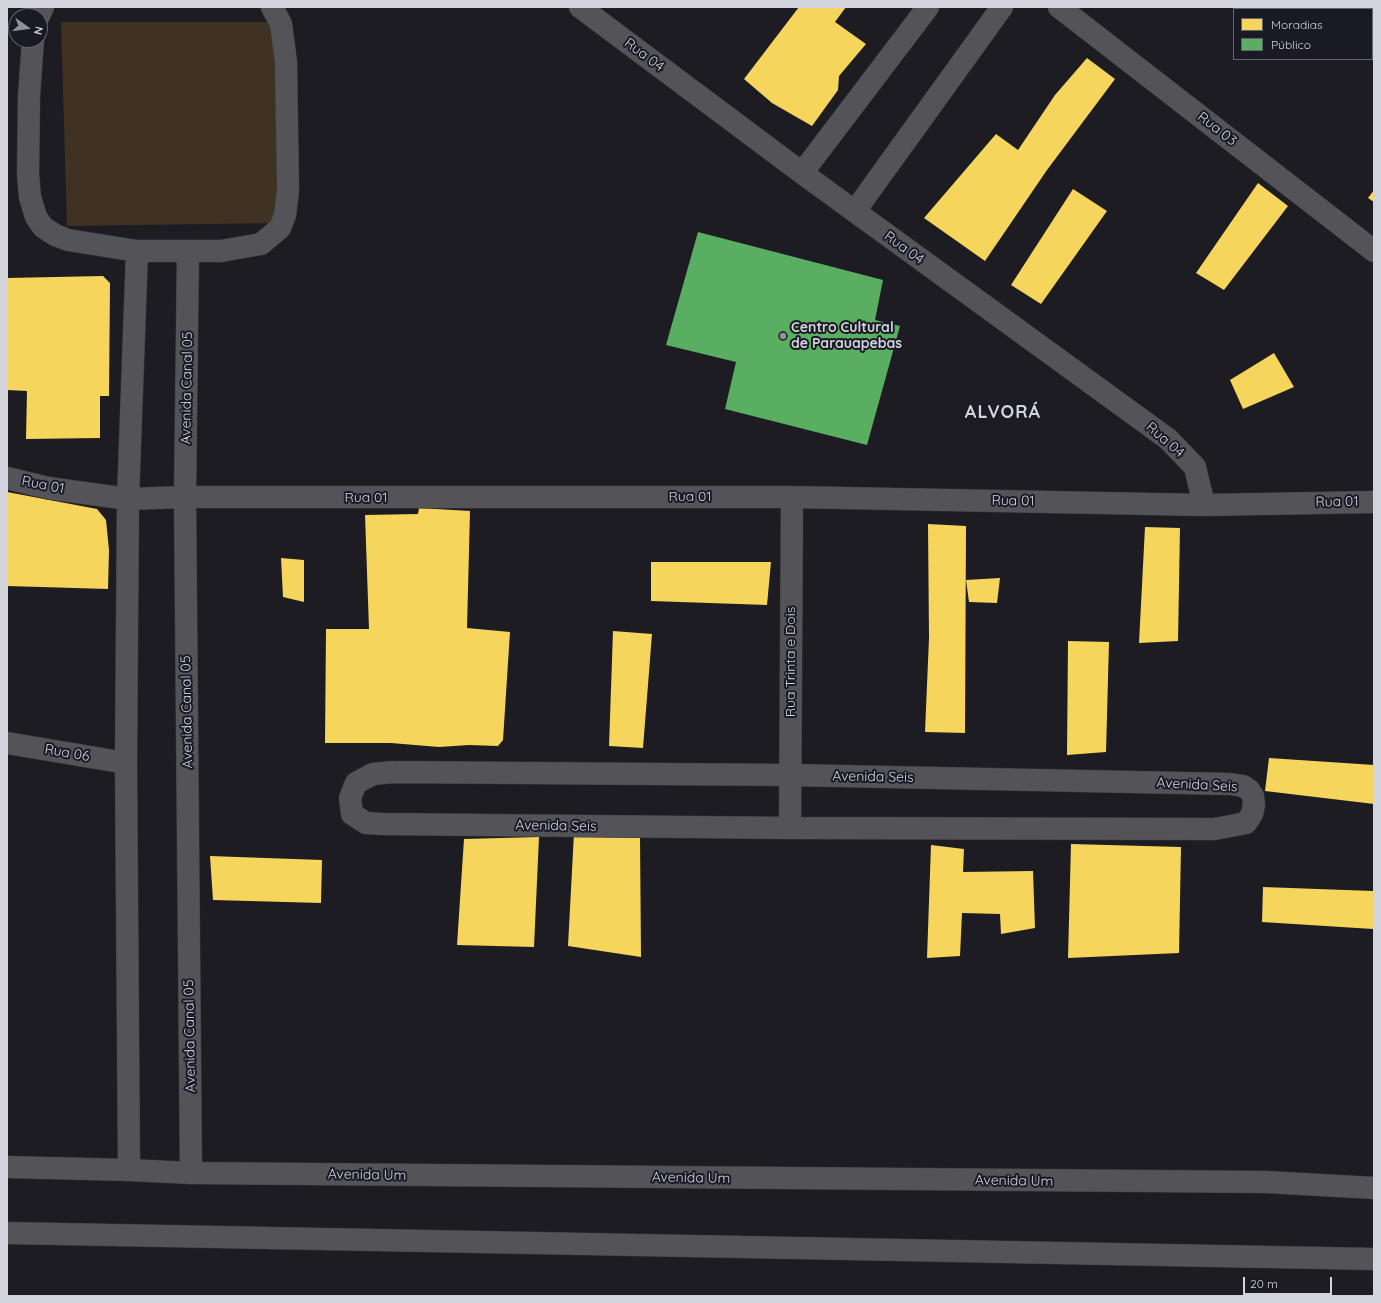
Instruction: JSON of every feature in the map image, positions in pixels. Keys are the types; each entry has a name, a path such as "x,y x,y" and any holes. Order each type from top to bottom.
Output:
{"street":[{"path":"32,48 29,96 28,175 30,197 36,218 43,227 61,238 137,251 221,252 261,244 280,228 285,215 288,191 286,62 281,24 272,7"},
{"name":"Rua 04","path":"580,7 802,173 1168,439 1195,467 1204,505"},
{"path":"802,173 928,7"},
{"path":"855,211 1002,7"},
{"name":"Rua 03","path":"1059,7 1374,251"},
{"path":"129,1170 126,763 128,499 137,251"},
{"name":"Avenida Canal 05","path":"188,251 185,497 191,1173"},
{"name":"Rua 01","path":"7,478 48,488 128,499 185,497 792,497 1204,505 1374,502"},
{"name":"Rua Trinta e Dois","path":"790,828 792,497"},
{"name":"Rua 06","path":"7,743 126,763"},
{"name":"Avenida Seis","path":"392,772 790,775 1230,784 1243,786 1249,790 1253,796 1254,805 1252,814 1246,823 1214,829 790,828 366,823 352,814 350,798 356,783 373,774 392,772"},
{"name":"Avenida Um","path":"7,1167 191,1173 1266,1182 1374,1188"},
{"path":"7,1233 1374,1259"}],"shaded area":[{"path":"61,22 274,22 280,223 67,226"}],"building: Moradias":[{"path":"799,7 846,7 835,22 866,44 839,76 838,90 812,126 772,103 744,79"},
{"path":"1087,58 1115,79 1047,170 985,261 924,218 996,134 1018,150 1055,95"},
{"path":"1258,183 1288,206 1224,290 1196,273"},
{"path":"1073,189 1107,211 1041,304 1011,285"},
{"path":"1374,190 1374,202 1368,198"},
{"path":"103,276 110,283 109,396 100,396 100,438 26,439 27,391 7,390 7,278"},
{"path":"1274,353 1294,387 1243,409 1230,380"},
{"path":"7,492 97,509 106,520 109,550 108,589 7,586"},
{"path":"419,508 470,511 467,628 510,632 503,740 498,746 469,745 439,747 391,743 325,743 326,629 369,629 365,515 418,514"},
{"path":"928,524 966,526 965,733 925,732 929,638"},
{"path":"1145,527 1180,528 1178,641 1139,643"},
{"path":"281,558 304,560 304,602 283,597"},
{"path":"651,562 771,562 767,605 651,601"},
{"path":"1000,578 997,603 969,602 966,580"},
{"path":"613,631 652,634 643,748 609,746"},
{"path":"1068,641 1109,642 1106,752 1067,755"},
{"path":"1269,758 1374,765 1374,804 1265,791"},
{"path":"574,833 640,837 641,957 568,946"},
{"path":"539,837 534,947 457,945 464,839"},
{"path":"1071,844 1181,847 1179,953 1068,958"},
{"path":"931,845 964,849 963,872 1033,871 1035,928 1001,934 1000,914 962,913 960,956 927,958"},
{"path":"210,856 322,860 321,903 213,900"},
{"path":"1263,887 1373,891 1373,929 1262,922"}],"building: Público":[{"name":"Centro Cultural de Parauapebas","path":"698,232 883,280 875,320 900,326 867,445 725,409 736,362 666,345"}],"place":[{"name":"Centro Cultural de Parauapebas","path":"783,336"}],"district":[{"name":"ALVORÁ","path":"1003,413"}]}
